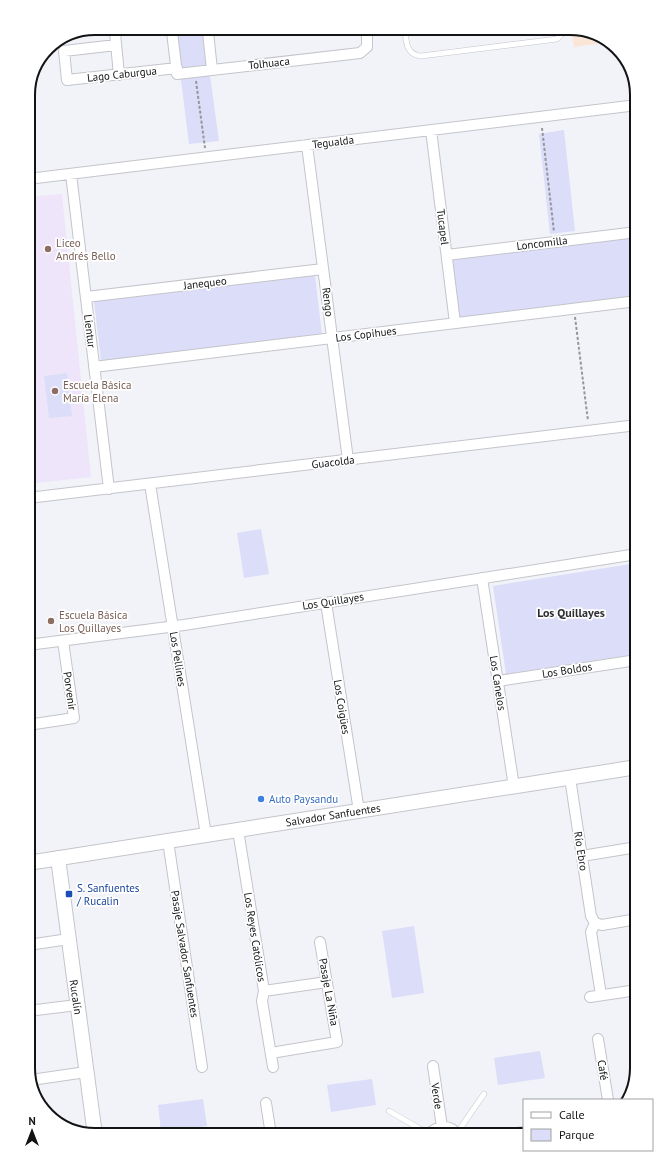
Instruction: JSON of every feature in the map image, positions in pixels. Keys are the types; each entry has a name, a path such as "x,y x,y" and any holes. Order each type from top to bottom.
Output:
{"street":[{"path":"115,35 119,75"},
{"path":"172,35 177,68"},
{"path":"208,35 212,70"},
{"name":"Tolhuaca","path":"177,68 177,74 357,54 365,50 369,43 368,35"},
{"name":"Lago Caburgua","path":"116,45 64,51 67,80 177,68"},
{"name":"Tegualda","path":"35,178 630,106"},
{"name":"Tucapel","path":"431,130 455,323"},
{"name":"Rengo","path":"307,145 348,460"},
{"name":"Lientur","path":"71,174 109,489"},
{"name":"Loncomilla","path":"446,255 630,233"},
{"name":"Janequeo","path":"86,297 323,268"},
{"name":"Los Copihues","path":"94,367 630,302"},
{"name":"Guacolda","path":"35,497 630,426"},
{"name":"Los Pellines","path":"150,484 206,835"},
{"name":"Los Quillayes","path":"35,644 173,626 630,555"},
{"name":"Los Canelos","path":"482,578 514,787"},
{"name":"Los Coigües","path":"326,603 359,811"},
{"name":"Porvenir","path":"35,724 74,718 63,641"},
{"name":"Los Boldos","path":"498,681 630,661"},
{"name":"Salvador Sanfuentes","path":"35,862 630,768"},
{"name":"Río Ebro","path":"570,778 591,916 595,923"},
{"name":"Los Reyes Católicos","path":"238,830 264,991 262,1001 273,1067"},
{"name":"Pasaje Salvador Sanfuentes","path":"168,841 202,1068"},
{"path":"582,856 630,849"},
{"name":"Rucalín","path":"58,858 94,1128"},
{"path":"601,995 591,932 595,923 602,925 630,920"},
{"path":"35,943 69,939"},
{"name":"Pasaje La Niña","path":"271,1054 337,1042 320,942"},
{"path":"264,991 327,982"},
{"path":"590,997 630,991"},
{"path":"35,1011 77,1005"},
{"name":"Café","path":"598,1039 608,1099"},
{"name":"Verde","path":"433,1066 442,1127"},
{"path":"36,1079 86,1072"},
{"path":"266,1103 270,1128"},
{"path":"437,1128 449,1128"}],"lane":[{"path":"406,35 409,50 414,55 421,56 557,39 561,35"},
{"path":"462,1128 484,1094"},
{"path":"389,1111 417,1128"}],"path":[{"path":"195,72 207,157"},
{"path":"542,128 555,242"},
{"path":"574,309 588,422"}],"shaded area":[{"path":"573,35 590,38 601,43 574,47"},
{"name":"Escuela Básica María Elena","path":"62,194 91,477 35,483 35,196"}],"green space":[{"path":"175,35 204,35 219,141 189,144"},
{"path":"564,130 575,231 550,234 539,134"},
{"path":"630,237 630,298 456,319 449,260"},
{"path":"315,275 322,335 101,361 94,301"},
{"path":"67,373 72,416 49,418 44,376"},
{"path":"261,529 269,574 244,578 237,533"},
{"path":"630,564 630,655 506,674 493,586"},
{"path":"414,926 424,993 392,998 382,931"},
{"path":"540,1051 545,1078 498,1085 494,1058"},
{"path":"372,1079 376,1105 331,1112 327,1085"},
{"path":"203,1099 207,1126 192,1128 161,1128 158,1105"}],"place":[{"name":"Liceo Andrés Bello","path":"48,249"},
{"name":"Escuela Básica María Elena","path":"55,391"},
{"name":"Escuela Básica Los Quillayes","path":"51,621"},
{"name":"Auto Paysandu","path":"261,799"},
{"name":"S. Sanfuentes / Rucalin","path":"69,894"}],"district":[{"name":"Los Quillayes","path":"571,612"}]}
